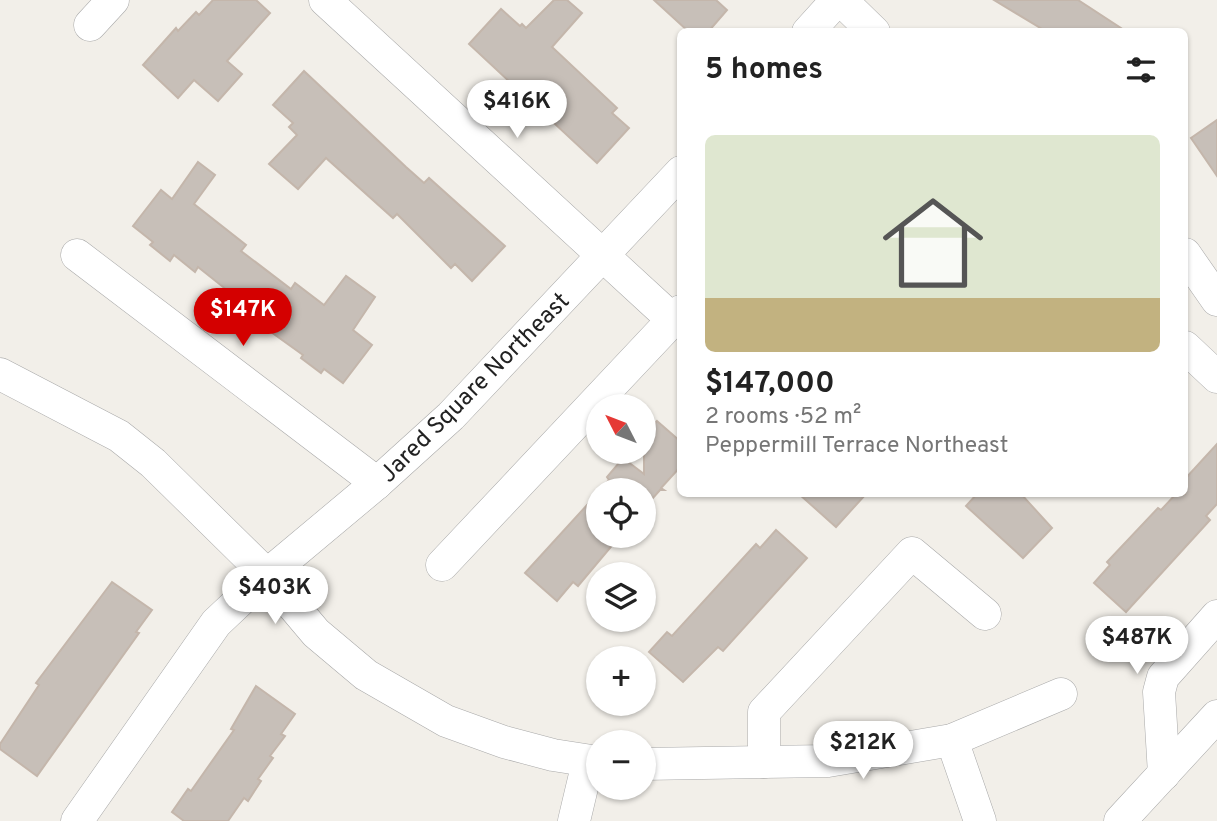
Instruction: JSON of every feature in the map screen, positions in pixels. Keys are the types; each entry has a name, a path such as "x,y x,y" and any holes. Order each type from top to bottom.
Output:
{"street":[{"path":"90,25 113,0"},
{"path":"325,0 604,256 677,315 442,565"},
{"path":"812,28 839,0 870,28"},
{"name":"Jared Square Northeast","path":"77,821 216,623 267,575 377,483 451,416 677,176"},
{"path":"77,255 377,483"},
{"path":"1188,258 1217,300"},
{"path":"1188,350 1217,377"},
{"path":"0,374 119,436 153,463 267,575 316,633 377,682 446,721 504,742 586,760"},
{"path":"764,762 764,712 912,553 985,614"},
{"path":"1164,774 1159,692 1163,677 1217,616"},
{"path":"656,764 828,761 952,740 1061,694"},
{"path":"1120,821 1217,716"},
{"path":"952,740 980,821"},
{"path":"574,821 586,784"}],"building":[{"path":"213,0 256,0 270,13 227,61 242,74 218,101 194,80 178,98 143,65 176,28 178,31 196,12 199,15"},
{"path":"554,0 567,0 582,13 552,47 617,108 612,113 629,128 597,163 469,44 501,9 526,28"},
{"path":"654,0 716,0 727,10 711,28 685,28"},
{"path":"994,0 1078,0 1121,28 1040,28"},
{"path":"304,71 424,183 429,178 505,246 472,281 455,264 451,268 397,214 393,218 326,158 298,189 269,164 297,135 289,127 293,123 273,105"},
{"path":"1217,120 1217,176 1191,138"},
{"path":"198,162 215,175 194,204 246,245 241,251 291,289 295,283 324,305 346,276 375,297 353,330 372,345 343,383 324,369 321,373 301,358 303,355 242,311 247,306 198,267 195,272 174,255 170,261 150,245 153,242 133,226 161,190 172,199"},
{"path":"657,421 677,438 677,470 661,488 664,490 656,494 656,478 607,477 618,464 631,464 644,474 644,464 656,464"},
{"path":"1217,444 1217,504 1206,516 1210,520 1126,612 1094,583 1110,565 1107,562 1158,508 1161,510 1173,497 1188,497 1188,476"},
{"path":"802,497 863,497 836,527"},
{"path":"974,497 1024,497 1052,528 1023,558 966,506"},
{"path":"586,506 586,548 610,548 598,562 586,562 586,576 578,586 573,582 557,601 525,573"},
{"path":"776,530 807,558 723,651 718,647 683,682 656,658 654,646 667,632 672,636 756,544 760,548"},
{"path":"112,582 152,610 136,632 139,633 37,776 0,749 0,744 39,685 36,683"},
{"path":"256,686 295,714 281,734 285,736 270,756 273,758 258,779 261,781 248,801 244,798 228,821 184,821 172,812 188,789 191,791 234,730 231,729"}]}
